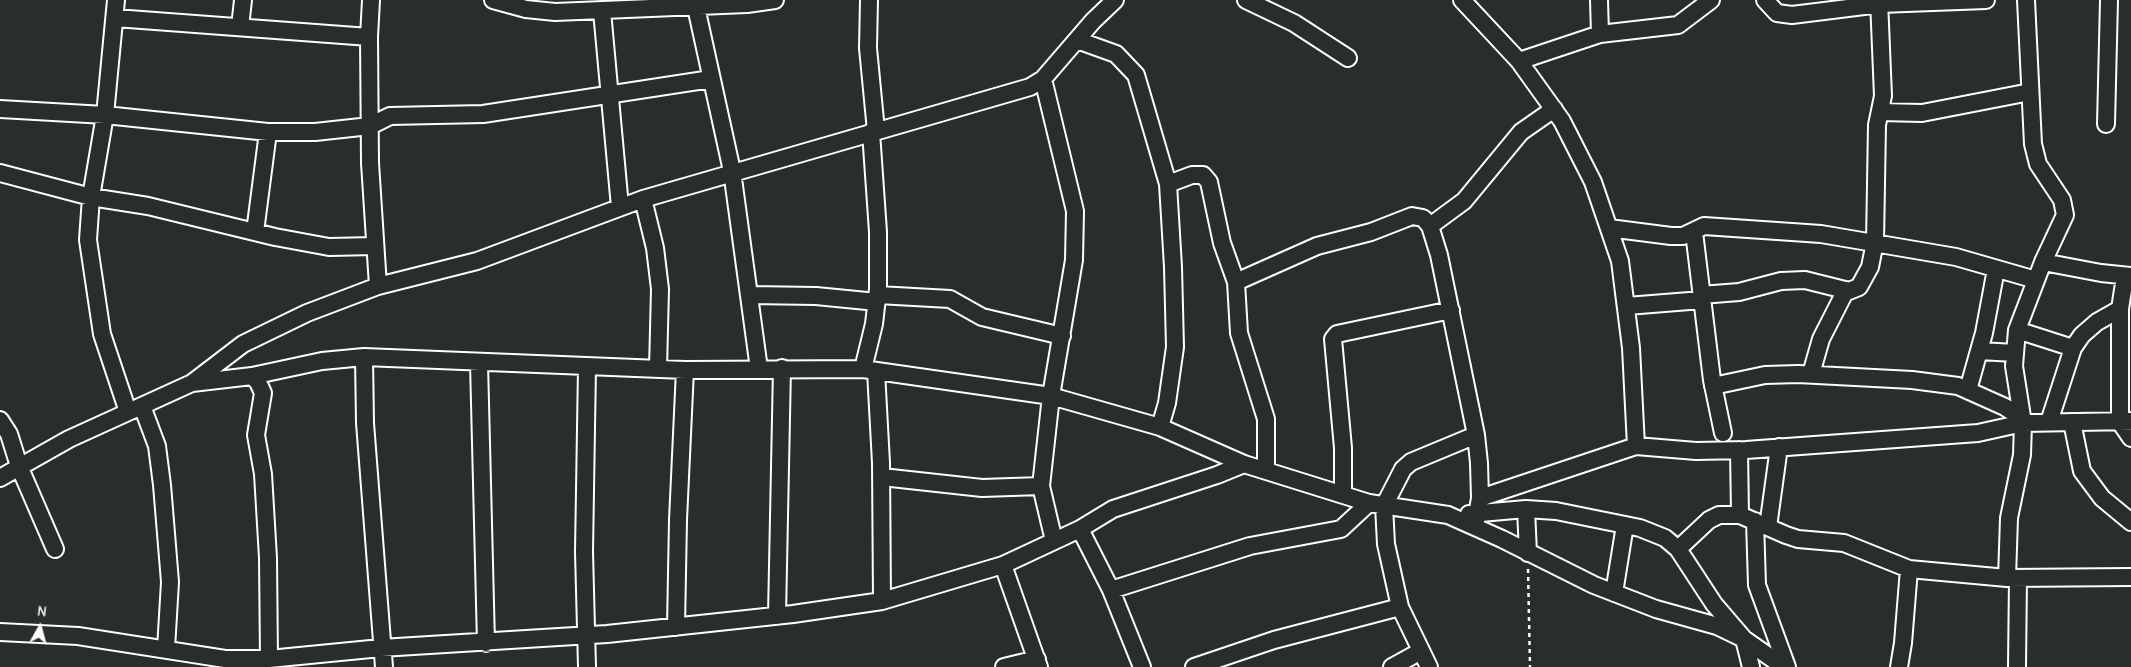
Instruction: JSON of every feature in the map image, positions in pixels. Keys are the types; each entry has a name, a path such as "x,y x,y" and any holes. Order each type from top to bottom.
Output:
{"street":[{"path":"116,0 105,115 92,197 88,240 102,334 135,409 157,446 170,582 166,649"},
{"path":"240,27 243,0"},
{"path":"371,0 369,37 370,126 378,286"},
{"path":"493,0 540,11 602,11 622,4 696,7 760,4 775,0"},
{"path":"875,0 869,0 868,48 878,232 877,298 870,370 882,477 882,601"},
{"path":"0,478 18,466 69,439 192,384 258,335 307,313 378,286 477,261 620,207 732,171 1030,87 1043,79 1115,0"},
{"path":"1246,0 1294,23 1348,58"},
{"path":"1462,0 1519,61 1562,120 1594,182 1620,261 1626,306 1636,446"},
{"path":"1600,0 1600,34"},
{"path":"1519,61 1600,34 1670,28 1686,21 1711,0"},
{"path":"1768,1 1778,13 1792,15 1880,2 1986,0"},
{"path":"2017,667 2009,518 2022,456 2023,421 2014,366 2017,330 2043,262 2065,215 2064,208 2038,164 2033,144 2026,0"},
{"path":"2106,124 2110,0"},
{"path":"1626,306 1739,292 1781,281 1805,280 1846,290 1859,287 1870,267 1875,242 1877,125 1884,96 1880,2"},
{"path":"696,7 732,171 759,369"},
{"path":"602,11 608,94 620,207"},
{"path":"114,18 369,37"},
{"path":"1077,40 1116,54 1136,75 1168,184 1175,346 1167,403 1160,427"},
{"path":"0,110 105,115 268,132 315,132 370,126 390,116 483,114 711,79"},
{"path":"1043,79 1075,211 1074,260 1052,396 1041,486 1054,541"},
{"path":"1880,112 1922,112 2030,92"},
{"path":"1430,226 1464,201 1521,132 1554,109"},
{"path":"255,232 268,132"},
{"path":"0,173 92,197 148,206 255,232 329,246 375,246"},
{"path":"1168,184 1192,175 1203,175 1209,182 1222,243 1236,282 1239,333 1266,418 1266,469"},
{"path":"643,199 655,248 660,289 658,368"},
{"path":"1236,282 1317,246 1371,232 1412,216 1423,218 1430,226 1439,254 1476,434 1479,463 1477,513"},
{"path":"1609,228 1671,236 1683,236 1704,226 1821,234 1956,257 2036,280"},
{"path":"1694,232 1713,386 1723,433"},
{"path":"2043,262 2128,276 2120,309 2125,421 2131,438"},
{"path":"1968,390 1979,351 1996,269"},
{"path":"1811,374 1821,339 1846,290"},
{"path":"750,295 950,299 982,317 1062,336"},
{"path":"2049,422 2072,348 2090,328 2120,309"},
{"path":"1343,493 1343,448 1333,338 1337,334 1451,310"},
{"path":"2017,330 2072,348"},
{"path":"1979,351 2015,354"},
{"path":"192,384 252,376 322,361 364,357 685,370 782,368 870,370 1052,396 1160,427 1244,464 1266,469 1377,504 1448,515 1526,509 1556,511 1640,528 1665,538 1678,549 1714,604 1744,639 1750,667"},
{"path":"364,357 365,423 381,648 384,667"},
{"path":"479,363 486,643"},
{"path":"587,367 585,636 587,667"},
{"path":"777,616 782,368"},
{"path":"676,627 678,520 685,370"},
{"path":"1713,386 1765,375 1811,374 1912,380 1958,386 2005,407 2023,421"},
{"path":"252,376 258,382 263,394 256,436 263,474 268,558 269,659"},
{"path":"0,420 9,434 18,466 55,549"},
{"path":"1477,513 1636,446 1696,451 1739,450 1978,433 2023,421 2125,421"},
{"path":"2072,422 2082,471 2102,498 2131,522"},
{"path":"1111,590 1250,546 1341,529 1377,504 1403,469 1411,462 1476,434"},
{"path":"1780,447 1762,524 1757,585 1785,667"},
{"path":"1739,450 1740,515"},
{"path":"0,632 78,636 166,649 225,663 269,659 291,662 381,648 585,636 777,616 882,601 1003,565 1080,529 1113,509 1244,464"},
{"path":"882,477 982,488 1041,486"},
{"path":"1377,504 1400,607 1429,667"},
{"path":"1526,509 1528,553"},
{"path":"1477,513 1528,553 1614,593 1717,626 1744,639 1785,667"},
{"path":"1678,549 1709,520 1719,514 1740,515 1798,539 1844,543 1909,569 2012,578 2131,577"},
{"path":"1614,593 1625,525"},
{"path":"1080,529 1111,590 1142,667"},
{"path":"1003,565 1038,663 1004,667"},
{"path":"1899,667 1903,643 1909,569"},
{"path":"1194,667 1255,646 1400,607"},
{"path":"1392,667 1421,651"}],"path":[{"path":"1528,553 1530,667"}]}
